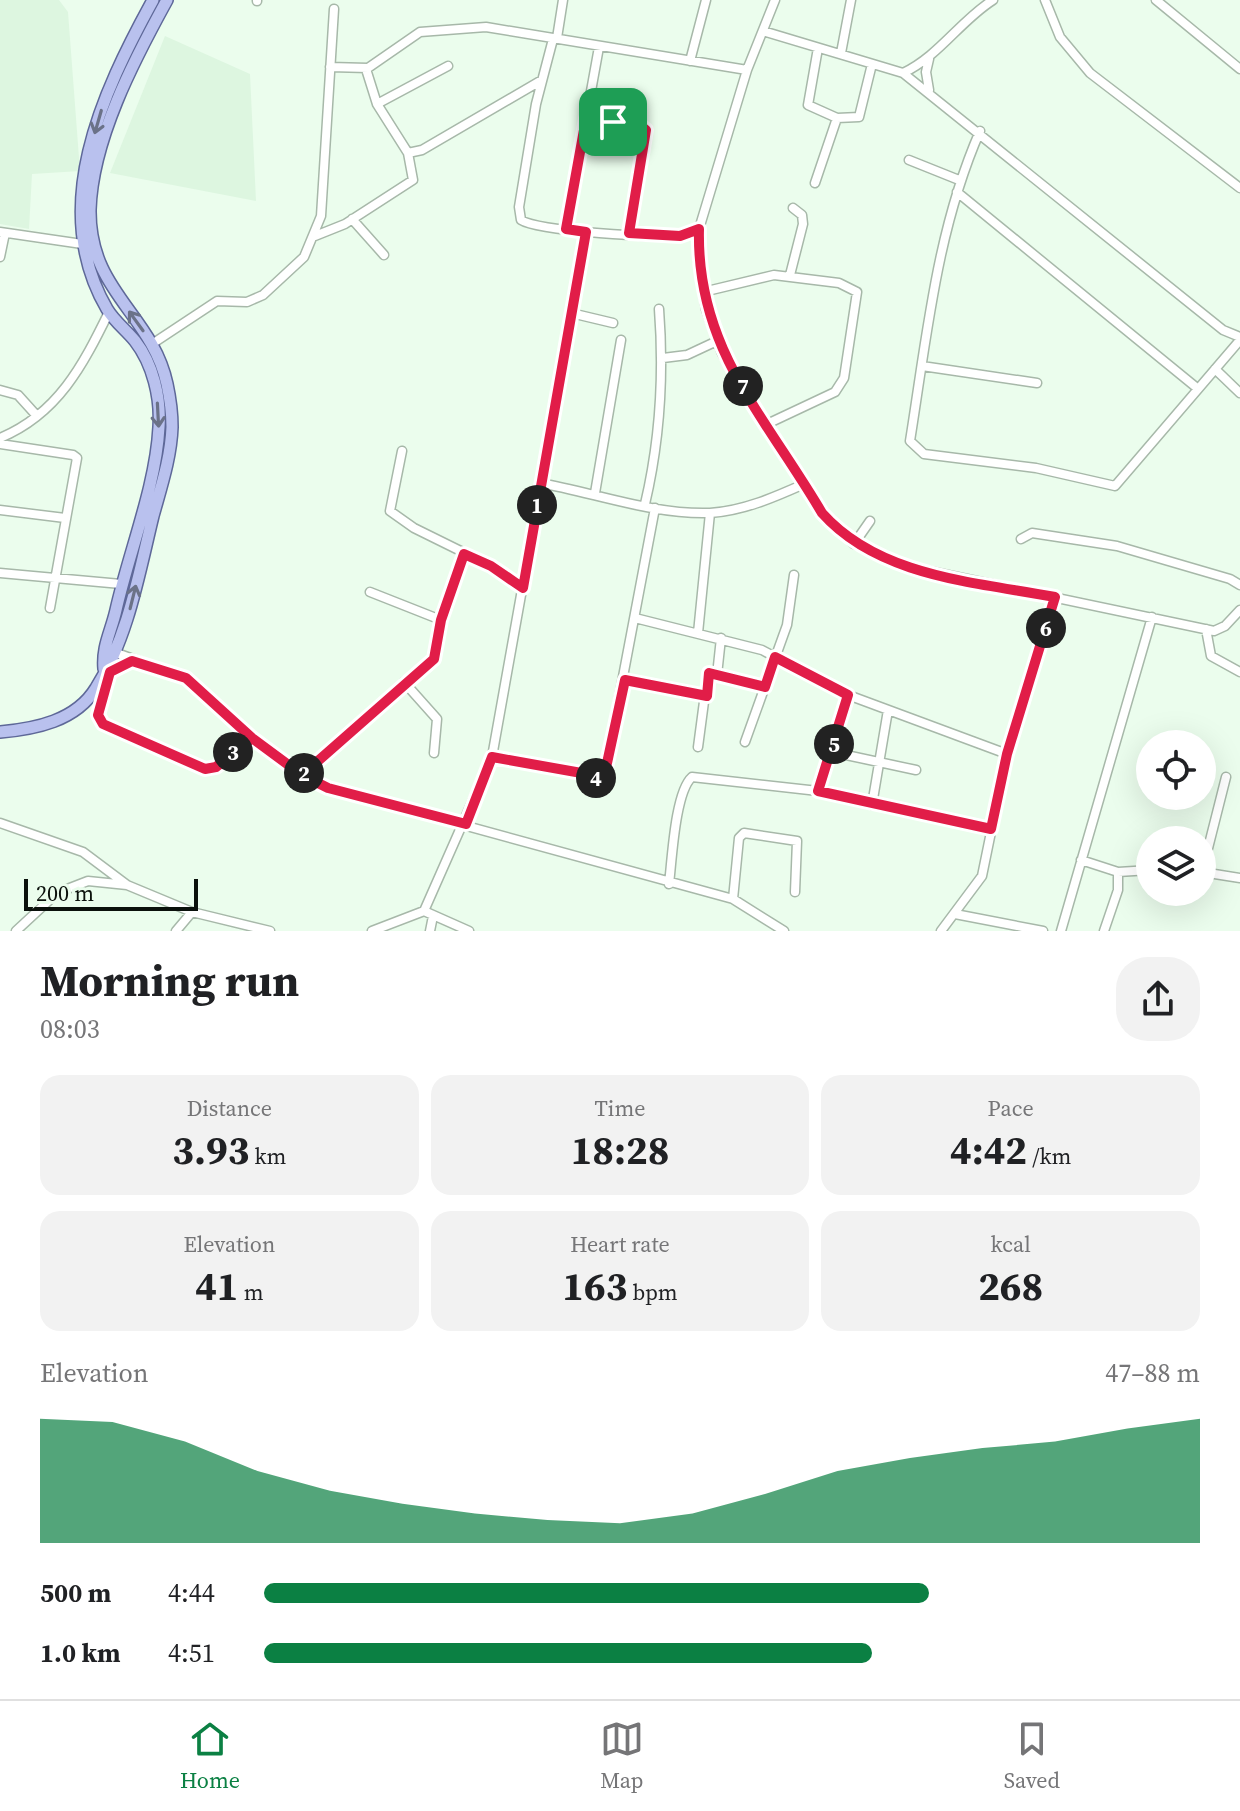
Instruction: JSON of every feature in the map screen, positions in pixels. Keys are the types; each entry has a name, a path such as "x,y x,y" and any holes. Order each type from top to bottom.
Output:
{"main road":[{"path":"0,732 36,727 76,710 96,689 104,669 121,584 155,460 159,406 141,350 109,312 93,281 80,207 95,132 106,96 153,0"},
{"path":"108,650 128,616 168,460 172,425 167,382 152,344 103,275 87,245 90,210 106,136 125,80 167,0"}],"street":[{"path":"563,0 542,80 519,215 526,224 586,232 680,236 699,229"},
{"path":"690,61 706,0"},
{"path":"775,0 747,70 699,229 703,292 717,341 822,513 854,544 910,567 1206,629 1225,626 1240,610"},
{"path":"841,53 851,0"},
{"path":"903,73 930,58 963,22 993,0"},
{"path":"1045,0 1060,37 1090,73 1240,188"},
{"path":"1156,0 1240,69"},
{"path":"152,344 217,301 247,302 263,295 304,257 321,216 334,9"},
{"path":"330,67 366,69 420,32 502,28 747,70"},
{"path":"763,31 903,73 929,90 980,131 1223,330 1240,338 1122,482 1106,486 1036,468 924,454 910,441 942,242 959,180 980,131"},
{"path":"566,229 599,47"},
{"path":"818,48 808,105 837,118 859,117 872,64"},
{"path":"929,90 926,72 930,58"},
{"path":"377,104 448,66"},
{"path":"315,236 352,219 413,180 408,153 377,104 366,69"},
{"path":"408,153 422,150 542,80"},
{"path":"815,183 837,118"},
{"path":"586,119 640,125 646,130 629,233"},
{"path":"909,160 959,180"},
{"path":"957,192 1197,388"},
{"path":"790,275 803,224 802,215 793,208"},
{"path":"352,219 384,255"},
{"path":"0,257 3,232 87,245"},
{"path":"430,931 429,914 492,757 586,232"},
{"path":"703,292 756,277 790,275 854,288 857,292 844,378 835,392 767,424"},
{"path":"645,504 656,445 663,358 659,309"},
{"path":"0,441 37,416 72,383 109,312"},
{"path":"571,313 613,323"},
{"path":"595,493 621,340"},
{"path":"663,358 687,355 717,341"},
{"path":"922,366 1037,383"},
{"path":"1215,369 1240,393"},
{"path":"0,390 18,395 37,416"},
{"path":"0,441 75,456 50,608"},
{"path":"402,451 390,511 491,566 523,588"},
{"path":"540,483 655,508 710,513 738,508 804,484"},
{"path":"492,757 604,777 625,680 655,508"},
{"path":"0,510 65,518"},
{"path":"698,633 710,513"},
{"path":"854,544 870,521"},
{"path":"1021,539 1032,533 1117,546 1240,585"},
{"path":"302,775 404,682 434,659 441,620 464,554"},
{"path":"0,573 54,575 121,584"},
{"path":"745,742 787,625 794,575"},
{"path":"370,592 441,620"},
{"path":"941,931 982,876 1007,754 1055,597"},
{"path":"1061,931 1152,617"},
{"path":"635,618 721,638 775,657 848,695 1007,754"},
{"path":"1206,629 1211,656 1240,672"},
{"path":"717,675 721,638"},
{"path":"108,650 186,678 252,738 302,775 360,799 466,824 669,884 733,899 784,931"},
{"path":"132,661 110,672 98,715 103,724 205,769 216,767 252,738"},
{"path":"698,747 709,673 765,687"},
{"path":"625,680 707,696"},
{"path":"404,682 437,719 434,753"},
{"path":"818,791 848,695"},
{"path":"872,805 888,710"},
{"path":"832,752 916,770"},
{"path":"669,884 676,827 685,786 692,777 818,791 991,829"},
{"path":"1214,826 1226,777"},
{"path":"0,823 83,852 127,885 190,916 270,931"},
{"path":"733,899 739,838 744,833 797,841 795,892"},
{"path":"1081,860 1118,872 1136,871"},
{"path":"1104,931 1118,890 1118,872"},
{"path":"1216,874 1240,878"},
{"path":"16,931 69,886 88,881 127,885"},
{"path":"372,931 429,914 469,931"},
{"path":"955,914 1043,931"},
{"path":"176,931 190,916"},
{"path":"190,916 190,931"},
{"path":"400,931 401,921"}],"shaded area":[{"path":"0,0 59,0 68,12 80,171 32,174 29,229 0,224"},
{"path":"165,36 250,74 256,201 110,173"}],"route":[{"path":"613,122 586,119 566,229 586,232 523,588 504,578 491,566 464,554 441,620 434,659 404,682 302,775 296,767 252,738 200,687 173,673 132,661 110,672 98,715 103,724 205,769 216,767 252,738 261,745 296,767 302,775 328,788 360,799 466,824 492,757 597,779 604,777 625,680 707,696 709,673 765,687 775,657 848,695 818,791 991,829 1007,754 1055,597 910,567 872,554 839,532 822,513 722,353 706,309 698,260 699,229 680,236 629,233 646,130 640,125 613,122"}]}
